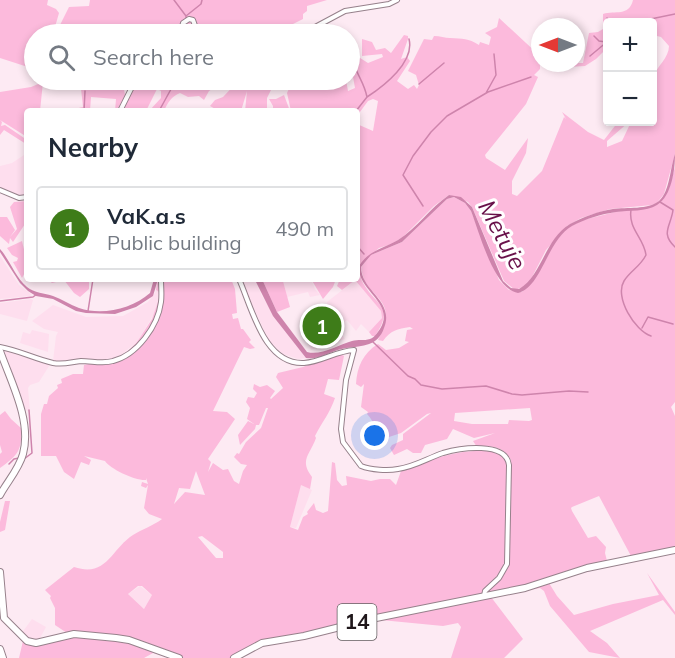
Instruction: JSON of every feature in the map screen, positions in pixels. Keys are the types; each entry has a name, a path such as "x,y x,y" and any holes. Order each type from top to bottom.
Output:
{"main road":[{"path":"0,349 23,418 25,444 21,460 0,495"},
{"name":"14","path":"234,658 262,643 304,636 376,618 530,586 587,568 675,550"},
{"path":"0,572 5,619 27,641 33,643 74,634 120,639 179,658"},
{"path":"0,649 3,658"}],"street":[{"path":"321,24 345,11 389,4 397,0"},
{"path":"182,24 189,18 194,20 195,24"},
{"path":"122,108 130,90"},
{"path":"0,190 18,198 24,197"},
{"path":"0,349 52,363 113,361 132,352 152,326 162,301 161,282"},
{"path":"240,282 263,337 272,349 288,360 306,363 339,351 354,350 346,380 341,429 343,442 358,464 366,468 397,470 447,452 468,450 497,449 507,458 510,465 508,556 503,571 485,591 484,596"}],"shaded area":[{"path":"0,0 48,0 47,5 59,13 56,24 24,24 24,66 0,58"},
{"path":"90,0 327,0 307,6 303,19 293,24 60,24 69,7 89,6"},
{"path":"633,0 675,0 675,154 664,194 657,203 610,209 581,218 567,226 546,250 530,281 515,290 504,281 472,207 468,202 449,195 434,206 404,236 392,244 379,248 360,265 360,125 373,131 378,101 373,99 368,101 360,112 360,108 290,108 288,90 360,90 360,58 368,63 383,57 382,54 362,56 362,39 372,42 376,50 385,48 391,53 404,35 408,36 408,39 401,59 407,57 410,61 397,81 408,89 414,85 417,89 419,85 416,75 408,71 424,39 432,40 436,36 465,39 479,45 480,42 489,45 491,37 485,33 497,27 499,18 531,48 531,72 537,72 534,75 538,77 526,104 485,155 505,170 528,138 526,153 512,181 512,194 517,196 542,171 564,117 566,119 562,112 588,132 604,140 615,126 624,126 607,141 607,147 622,141 629,126 657,126 657,70 667,54 669,46 657,36 657,18 603,18 603,14 628,9"},
{"path":"603,29 603,52 585,66 589,33"},
{"path":"24,88 24,90 42,90 40,108 24,108 24,135 0,120 0,92"},
{"path":"81,90 124,90 125,95 118,108 115,108 116,99 91,97 90,108 78,108 83,107"},
{"path":"132,90 156,90 148,108 123,108"},
{"path":"159,90 211,90 204,100 199,96 188,97 180,93 170,100 166,108 152,108 161,98"},
{"path":"230,90 271,90 267,98 267,108 245,108 247,91 242,108 210,106 215,100 223,97"},
{"path":"284,95 289,108 273,108 269,99 276,99"},
{"path":"0,120 1,126 5,125 24,138 24,143 4,130 0,135"},
{"path":"675,154 672,182 662,201 648,209 605,214 572,226 556,242 533,282 518,293 509,289 495,271 471,211 465,203 454,197 447,199 402,242 371,255 361,267 366,283 385,310 384,328 378,338 369,344 341,349 317,358 306,358 273,316 256,282 263,282 277,312 307,352 318,353 375,336 384,320 383,312 360,275 360,265 372,253 405,235 449,195 461,197 472,207 503,281 511,288 519,289 533,276 554,239 570,224 602,211 654,204 663,197"},
{"path":"24,155 24,196 19,197 0,189 0,166 12,163"},
{"path":"675,167 675,402 671,407 675,416 675,549 489,594 488,590 500,579 509,564 511,460 500,449 477,447 473,441 495,433 474,438 453,429 447,439 425,445 421,453 413,453 407,449 394,455 390,448 392,445 403,440 403,434 431,413 401,433 380,440 368,412 361,407 364,384 361,387 356,384 358,372 365,356 378,344 386,350 399,348 409,342 405,341 407,330 413,329 410,327 398,329 383,341 378,340 386,315 384,306 368,286 361,267 371,255 402,242 447,199 454,197 465,203 471,211 499,280 509,290 522,292 544,262 555,242 571,226 583,220 615,212 656,205 669,189","holes":["530,408 532,420 529,421 509,420 508,424 472,424 454,421 455,413","599,496 631,556 607,561 606,547 596,536 588,538 572,511 572,507"]},
{"path":"24,201 24,226 13,242 10,238 9,244 0,236 0,217 7,217 15,230 10,237 17,229 10,207 14,202"},
{"path":"22,241 24,273 22,278 13,262 18,258 12,255 7,248"},
{"path":"0,249 19,278 30,289 88,310 107,311 126,307 143,299 150,293 153,282 157,282 153,296 136,307 115,314 86,313 76,311 53,299 36,296 28,291 20,283"},
{"path":"0,256 19,285 31,294 30,296 0,299"},
{"path":"360,271 362,281 383,311 384,318 381,326 375,336 372,336 369,332 382,318 381,311 357,282 360,282"},
{"path":"66,282 89,282 89,289 80,297"},
{"path":"157,282 232,282 237,313 232,314 233,319 238,318 241,329 255,348 244,347 213,411 227,412 235,419 208,459 211,462 208,472 213,463 223,470 228,469 234,481 239,484 247,465 241,464 234,457 261,428 268,408 259,425 256,425 240,445 238,435 248,421 254,424 247,419 250,408 246,402 248,397 254,398 257,393 253,389 254,384 260,387 267,385 275,391 271,399 283,388 276,377 278,373 303,367 339,353 344,356 339,380 328,379 324,394 335,398 315,436 307,458 306,466 312,477 310,489 301,485 290,527 298,530 303,517 308,514 307,512 314,503 316,510 323,513 328,511 332,462 335,463 337,480 342,486 347,485 346,476 371,481 390,479 396,485 401,471 424,462 472,451 497,451 507,461 506,563 482,595 253,645 230,658 184,658 145,644 67,633 55,625 55,608 51,596 45,590 74,567 94,569 101,565 133,535 162,519 149,514 144,508 148,485 146,488 141,486 142,482 148,484 146,478 142,480 130,477 105,461 84,456 91,460 89,465 81,462 74,479 64,472 56,456 41,456 41,414 44,404 47,404 49,396 58,388 57,385 62,383 61,379 73,374 83,374 84,365 117,358 129,350 152,319 161,293 156,290","holes":["196,471 205,495 185,492 174,504 179,488 190,489","202,536 223,552 223,558 216,558 198,537","138,586 142,586 152,595 144,609 128,594"]},
{"path":"241,282 256,282 279,323 306,358 298,359 283,354 269,341"},
{"path":"263,282 283,282 290,307 277,312"},
{"path":"283,282 312,282 320,295 310,297 308,292 287,297"},
{"path":"313,282 335,282 333,287 323,299"},
{"path":"339,282 352,282 342,290 337,286"},
{"path":"352,282 357,282 381,311 382,318 369,332 361,324 356,331 347,320 339,326 327,302"},
{"path":"157,290 161,293 157,309 137,342 117,358 64,363 53,361 58,332 44,329 32,321 53,305 86,317 123,316 148,302"},
{"path":"33,300 27,321 0,314 0,303"},
{"path":"328,316 345,339 311,350 306,339"},
{"path":"32,330 49,334 48,352 20,343 23,332 30,334"},
{"path":"5,349 51,363 39,382 28,388 30,413 22,409 3,352"},
{"path":"5,411 21,428 21,442 15,456 0,468 2,452 0,415"},
{"path":"301,484 312,490 296,528 290,527"},
{"path":"5,501 10,501 5,530 0,532 0,522"},
{"path":"647,573 675,615 663,600 590,631 607,643 620,658 589,652 550,606 544,591 540,588 491,597 523,639 504,658 451,658 461,627 458,623 443,626 381,620 318,636 262,646 549,583 574,615 659,595"},
{"path":"140,586 152,595 144,609 128,594"},
{"path":"32,619 46,627 39,640 30,640 21,634"},
{"path":"67,636 124,641 159,654 153,653 144,658 19,658 23,641 30,644"}],"waterway":[{"path":"174,0 186,16"},
{"path":"186,19 186,16 201,4 202,0"},
{"path":"656,18 675,14"},
{"path":"594,36 603,42"},
{"path":"367,97 382,87 403,65 410,48 409,39"},
{"path":"590,56 603,45"},
{"path":"486,93 496,75 494,54"},
{"path":"419,84 444,63"},
{"path":"423,206 403,175 413,156 431,132 447,116 488,92 531,77"},
{"path":"358,108 367,97 360,78"},
{"path":"161,108 171,90"},
{"path":"84,108 85,91"},
{"path":"660,202 673,210 667,233 675,247"},
{"path":"631,210 632,223 646,255 624,281 622,296 633,321 651,336"},
{"path":"360,249 364,254"},
{"path":"88,311 93,282"},
{"path":"0,301 33,297 37,294"},
{"path":"642,328 648,317 673,324"},
{"path":"373,342 408,376 421,385 442,389 486,386 522,395 569,391 588,392"},
{"path":"24,459 32,453 29,410"},
{"path":"9,464 19,458"}],"place":[{"name":"VaK.a.s","path":"322,326"}],"water label":[{"name":"Metuje","path":"502,235"}]}
